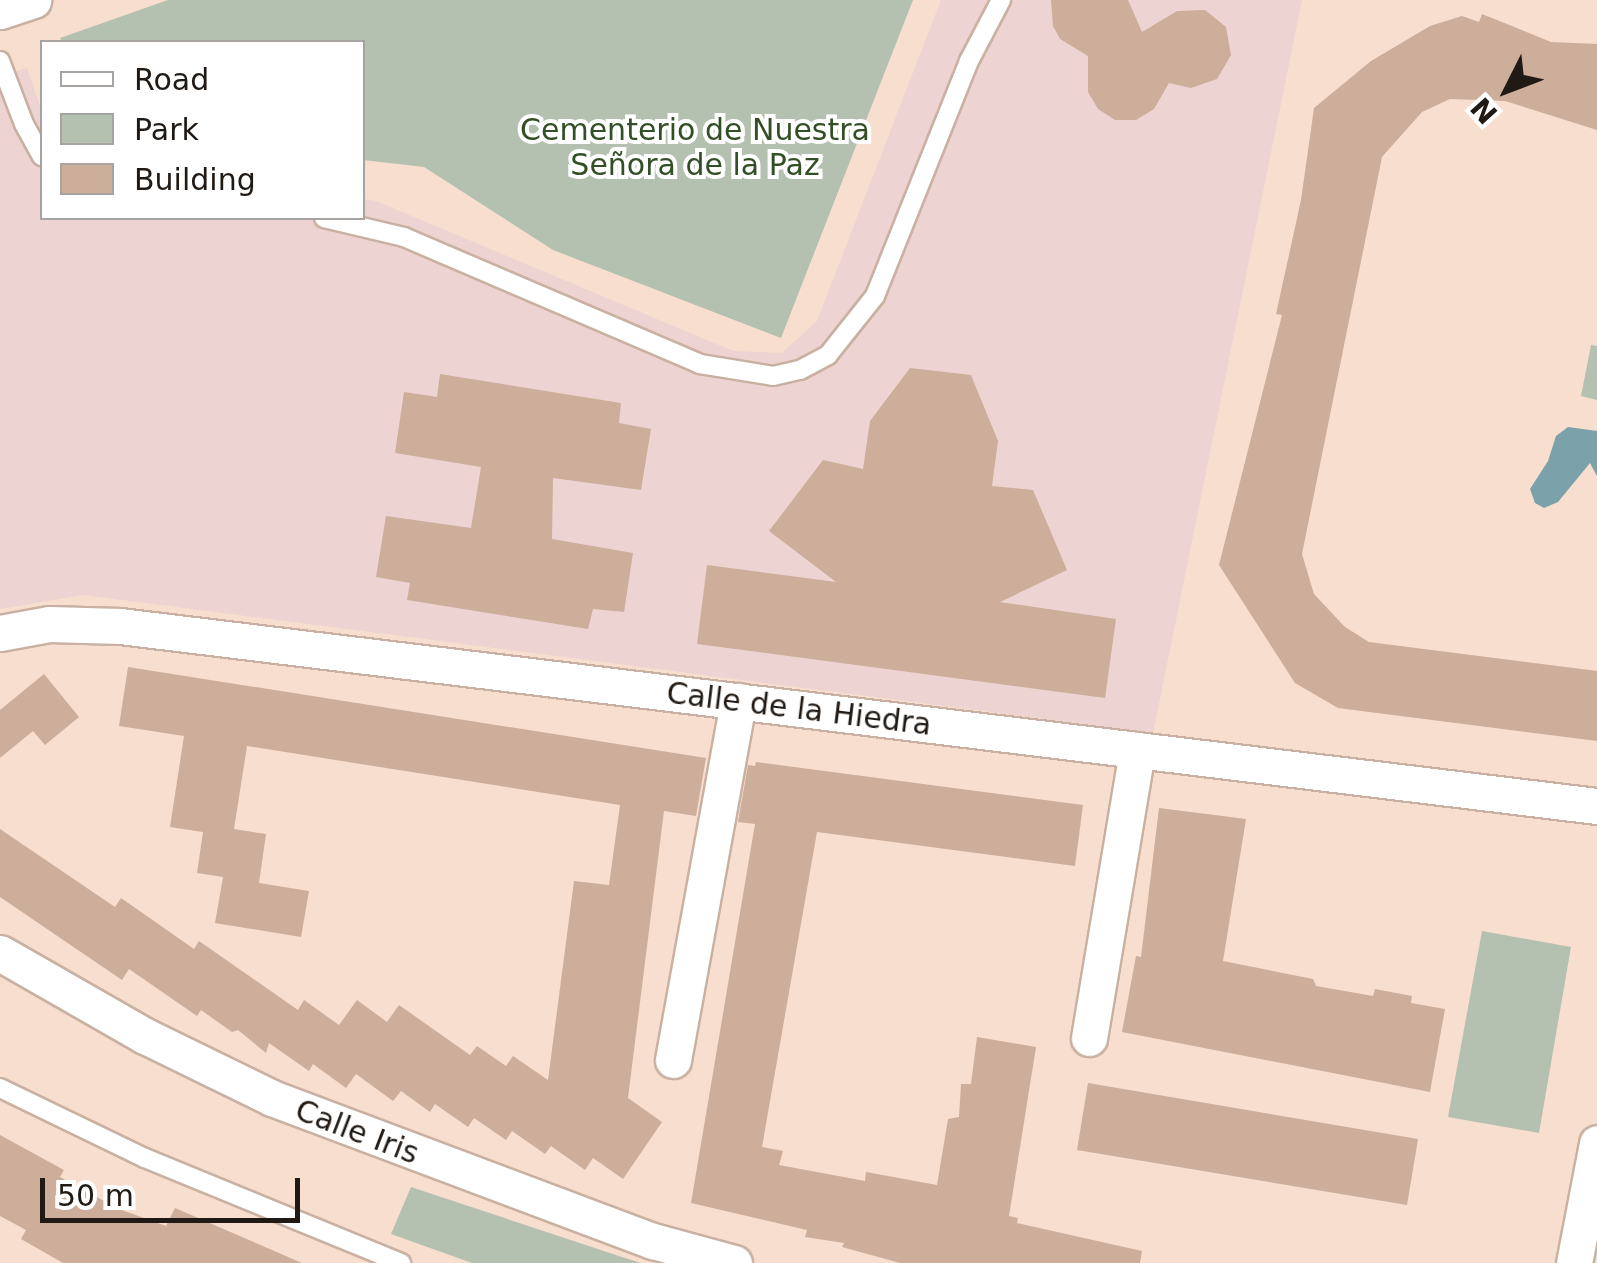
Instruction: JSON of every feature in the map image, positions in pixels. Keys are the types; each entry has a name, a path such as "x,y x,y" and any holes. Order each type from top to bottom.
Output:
{"street":[{"path":"0,10 33,0"},
{"name":"Calle de la Hiedra","path":"0,633 50,624 120,626 1597,806"},
{"path":"673,1060 738,701"},
{"path":"1089,1038 1137,750"},
{"name":"Calle Iris","path":"0,953 145,1036 272,1098 653,1241 734,1263"},
{"path":"1574,1263 1597,1143"}],"lane":[{"path":"332,220 404,237 700,364 772,376 800,370 828,355 876,296 969,61 1001,0"},
{"path":"0,61 24,124 40,152"},
{"path":"0,1088 146,1158 379,1260 401,1263"}],"shaded area":[{"path":"941,0 1302,0 1153,733 83,595 0,609 0,76 27,68 40,106 40,220 365,220 365,199 733,351 782,353 817,321"}],"green space":[{"name":"Cementerio de Nuestra Señora de la Paz","path":"168,0 913,0 781,338 553,250 424,167 365,160 365,40 60,38"},
{"path":"1591,345 1597,346 1597,400 1581,396"},
{"path":"1482,931 1571,947 1539,1133 1448,1117"},
{"path":"411,1187 641,1263 472,1263 391,1234"}],"water":[{"path":"1568,427 1597,431 1597,476 1590,463 1558,502 1544,508 1535,503 1530,489 1548,461 1556,436"}],"building":[{"path":"1051,0 1128,0 1142,32 1177,11 1205,10 1226,27 1231,55 1217,79 1191,88 1169,83 1154,109 1136,120 1115,120 1098,109 1088,92 1088,56 1060,39 1053,26"},
{"path":"1482,14 1551,42 1597,44 1597,130 1505,101 1450,99 1422,112 1382,157 1302,554 1314,594 1345,627 1369,642 1597,671 1597,741 1338,708 1295,683 1219,565 1282,315 1276,314 1301,200 1314,108 1371,61 1430,26 1462,16 1479,22"},
{"path":"910,368 971,375 998,441 992,486 1033,490 1067,570 1000,602 1116,619 1105,698 697,644 707,565 836,582 769,531 823,460 863,469 870,421"},
{"path":"440,374 621,403 619,423 651,429 641,490 553,478 552,539 633,553 624,612 593,609 588,629 407,600 410,583 376,577 386,516 471,528 481,467 395,453 404,392 437,397"},
{"path":"128,667 706,758 696,816 664,811 628,1098 662,1122 623,1179 593,1158 585,1170 551,1146 545,1154 512,1131 506,1140 474,1118 468,1127 435,1104 430,1112 401,1091 393,1101 356,1074 346,1088 313,1064 309,1071 269,1043 266,1053 238,1030 232,1032 201,1010 197,1016 129,969 122,980 0,897 0,829 115,907 121,898 194,949 199,941 298,1010 304,1000 339,1025 357,1000 387,1022 399,1005 470,1055 477,1046 506,1066 513,1056 548,1080 574,881 609,885 620,805 247,746 234,829 266,834 259,883 309,891 301,937 215,923 223,877 197,873 203,832 170,827 184,736 119,726"},
{"path":"44,674 79,717 45,745 33,731 0,758 0,710"},
{"path":"756,762 1083,805 1075,866 817,832 762,1147 783,1151 779,1165 865,1181 866,1172 937,1185 948,1119 959,1117 961,1084 971,1084 977,1037 1036,1047 1009,1216 1018,1218 1017,1223 1142,1251 1140,1263 900,1263 842,1247 844,1243 805,1237 807,1230 691,1203 755,824 738,822 748,765 755,766"},
{"path":"1159,808 1246,819 1223,961 1313,979 1316,986 1373,996 1375,989 1412,996 1411,1003 1445,1009 1430,1092 1122,1032 1136,956 1141,957"},
{"path":"1088,1083 1418,1139 1407,1205 1077,1150"},
{"path":"0,1135 64,1170 60,1177 119,1209 166,1226 175,1208 302,1263 63,1263 21,1239 26,1230 0,1216"}]}
